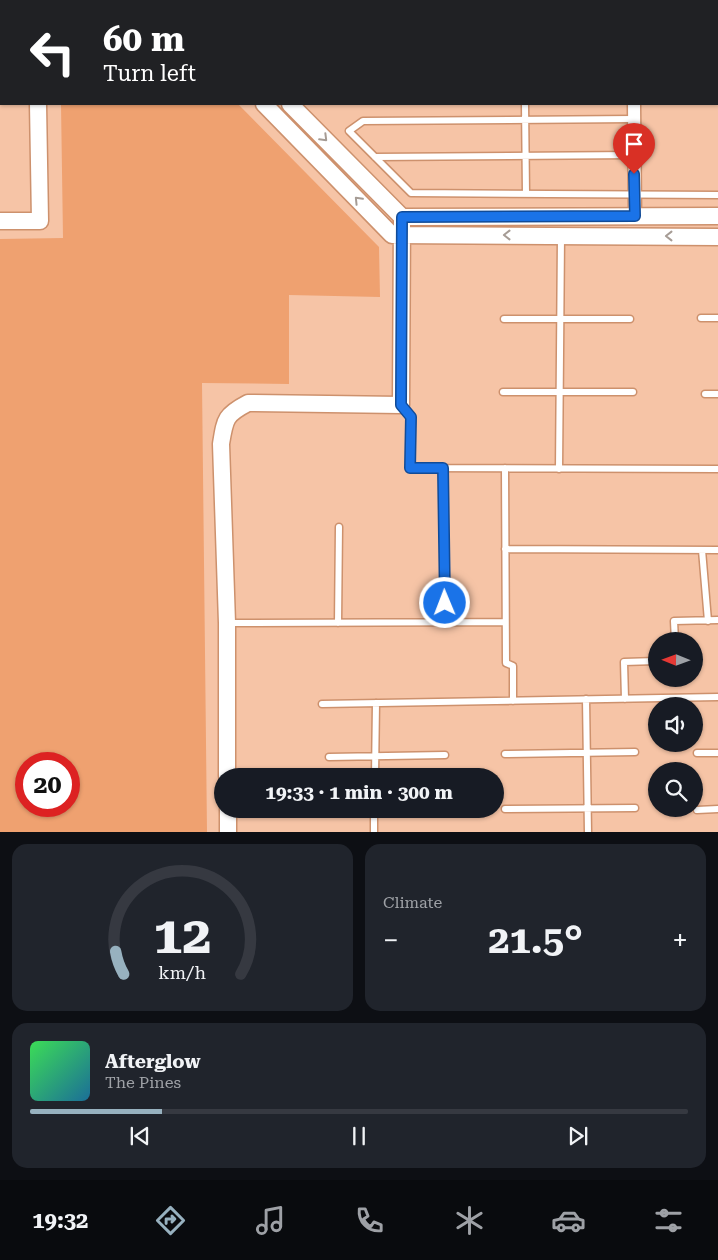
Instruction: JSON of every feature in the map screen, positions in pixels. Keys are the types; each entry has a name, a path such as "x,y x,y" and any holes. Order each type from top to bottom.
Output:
{"street":[{"path":"0,222 40,222 38,105"},
{"path":"265,105 392,235 718,237"},
{"path":"227,768 226,623 221,444 225,423 232,411 248,403 401,405 402,217 291,105"},
{"path":"634,105 635,216"},
{"path":"402,217 718,216"},
{"path":"228,818 228,832"}],"lane":[{"path":"525,105 526,194"},
{"path":"634,119 363,121 349,131 411,193 718,195"},
{"path":"375,157 634,154"},
{"path":"560,469 561,236"},
{"path":"701,318 718,318"},
{"path":"504,319 630,319"},
{"path":"503,392 633,392"},
{"path":"705,394 718,394"},
{"path":"401,405 411,417 410,468 718,469"},
{"path":"443,468 445,622"},
{"path":"505,468 506,663 513,666 513,701"},
{"path":"338,623 340,528"},
{"path":"506,549 718,550"},
{"path":"702,550 708,621"},
{"path":"675,632 674,621 718,620"},
{"path":"226,623 506,622"},
{"path":"625,699 624,662 648,661"},
{"path":"322,704 718,697"},
{"path":"586,699 588,832"},
{"path":"375,768 376,703"},
{"path":"505,754 634,752"},
{"path":"697,753 718,753"},
{"path":"329,757 445,755"},
{"path":"505,808 635,808"},
{"path":"703,810 718,809"},
{"path":"374,818 374,832"}],"shaded area":[{"path":"61,105 239,105 379,247 380,297 289,295 289,384 202,383 207,832 0,832 0,239 63,238"}],"route":[{"path":"445,603 443,468 410,468 411,417 401,405 402,217 635,216 634,174"}]}
